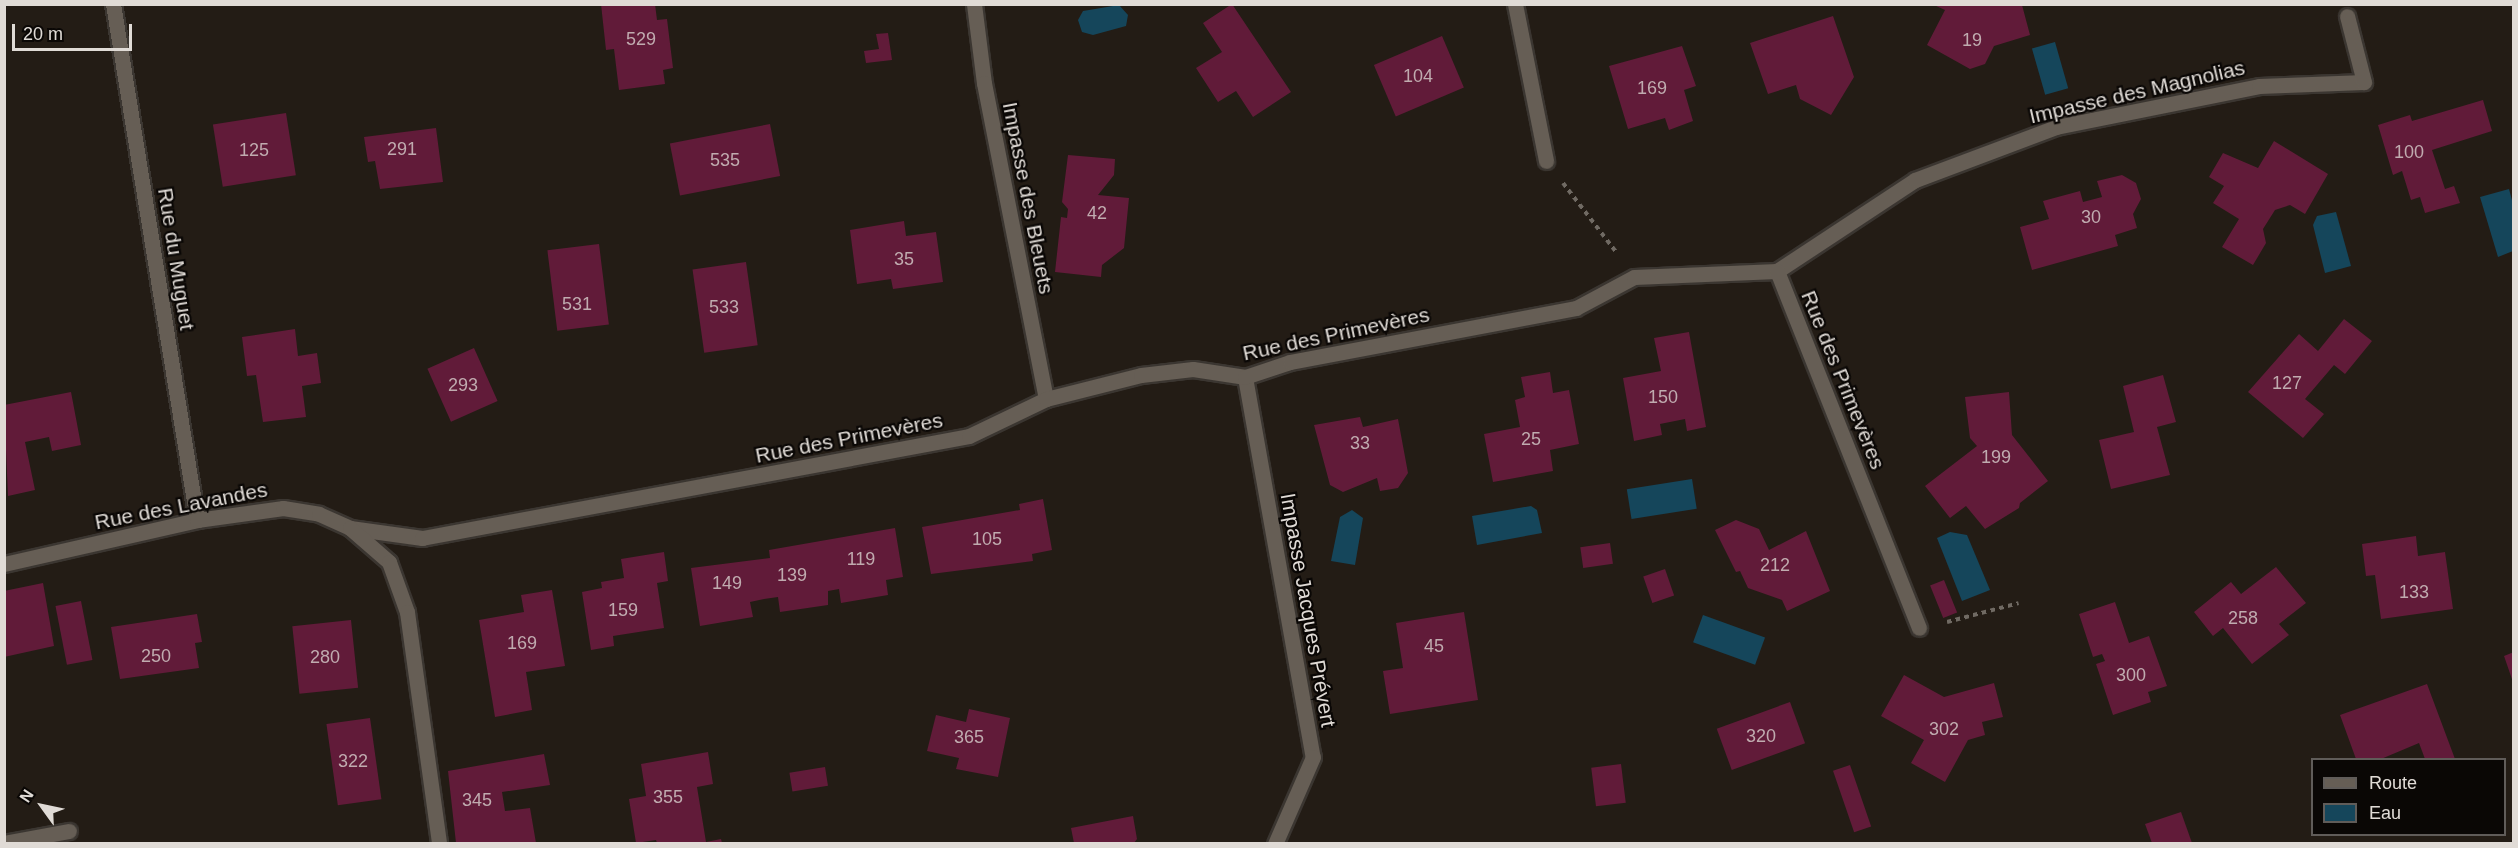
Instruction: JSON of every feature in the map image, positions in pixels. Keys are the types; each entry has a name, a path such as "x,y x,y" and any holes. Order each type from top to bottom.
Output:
{"street":[{"name":"Rue du Muguet","path":"113,4 197,520"},
{"name":"Impasse des Bleuets","path":"974,4 984,83 1046,399"},
{"path":"1515,4 1546,161"},
{"name":"Impasse des Magnolias","path":"1777,271 1915,180 2056,127 2259,86 2364,82 2347,16"},
{"name":"Rue des Primevères","path":"350,528 423,538 969,436 1046,399 1141,375 1193,369 1245,377 1290,362 1576,308 1634,277 1777,271 1919,628"},
{"name":"Impasse Jacques Prévert","path":"1245,377 1313,757 1275,843"},
{"name":"Rue des Lavandes","path":"4,564 197,520 283,508 319,514 350,528 389,562 407,612 439,843"},
{"path":"4,843 69,831"}],"path":[{"path":"1546,161 1634,277"},
{"path":"1919,628 2019,603"}],"water":[{"path":"1119,5 1128,15 1126,26 1093,35 1082,32 1078,20 1083,11"},
{"path":"2055,42 2068,88 2045,95 2032,49"},
{"path":"2509,189 2513,204 2513,251 2498,257 2480,197"},
{"path":"2336,212 2351,266 2325,273 2313,225 2317,216"},
{"path":"1692,479 1697,509 1632,519 1627,489"},
{"path":"1531,506 1537,510 1542,533 1477,545 1472,516"},
{"path":"1352,510 1363,518 1355,565 1331,561 1340,517"},
{"path":"1950,532 1967,535 1990,590 1962,601 1937,538"},
{"path":"1703,615 1765,638 1755,665 1693,642"}],"building":[{"path":"601,4 655,4 657,20 667,19 673,68 663,70 665,84 619,90 614,49 606,50"},
{"path":"1232,4 1291,92 1253,117 1236,91 1218,102 1196,68 1222,52 1203,23"},
{"path":"1934,5 2022,5 2030,35 1994,46 1985,64 1970,69 1927,45 1945,10"},
{"path":"1833,16 1854,77 1831,115 1800,99 1796,85 1768,94 1750,43"},
{"path":"888,33 892,60 866,63 864,51 879,49 876,34"},
{"path":"1442,36 1464,88 1396,116 1374,65"},
{"path":"1682,46 1696,86 1684,90 1693,121 1669,130 1665,118 1628,129 1609,66"},
{"path":"2483,100 2492,131 2432,150 2445,189 2454,186 2460,203 2425,213 2420,197 2411,200 2402,171 2393,175 2378,125 2410,115 2412,121"},
{"path":"286,113 296,175 223,187 213,125"},
{"path":"770,124 780,176 680,195 670,143"},
{"path":"436,128 443,182 380,189 375,161 368,162 364,137"},
{"path":"2274,141 2328,174 2305,214 2290,205 2275,210 2263,229 2266,243 2253,265 2222,247 2239,219 2213,203 2224,186 2209,177 2223,153 2258,168"},
{"path":"1068,155 1115,159 1114,175 1098,195 1129,198 1124,248 1102,265 1101,277 1055,272 1061,217 1067,218 1068,209 1062,202"},
{"path":"2122,175 2136,183 2141,199 2133,214 2137,228 2115,235 2118,246 2032,270 2020,227 2049,219 2043,201 2080,191 2083,202 2102,197 2097,181"},
{"path":"904,221 906,236 936,232 943,282 893,289 891,279 857,284 850,230"},
{"path":"599,244 609,324 557,331 547,250"},
{"path":"746,262 758,345 704,353 693,270"},
{"path":"2344,319 2372,341 2345,374 2334,365 2305,399 2324,414 2303,438 2248,392 2299,334 2318,351"},
{"path":"295,329 298,356 317,353 321,383 302,386 306,417 263,422 256,375 247,376 242,337"},
{"path":"1689,332 1706,427 1687,431 1685,419 1660,424 1662,435 1634,441 1623,378 1661,371 1654,338"},
{"path":"474,348 498,401 451,422 427,369"},
{"path":"1550,372 1553,393 1569,390 1579,444 1550,450 1553,471 1493,482 1484,434 1520,427 1515,400 1525,397 1521,377"},
{"path":"2163,375 2176,422 2157,427 2170,475 2111,489 2099,440 2134,432 2123,386"},
{"path":"71,392 81,445 52,451 49,437 25,442 35,490 8,496 4,405"},
{"path":"2009,392 2012,435 2048,481 2020,503 2019,508 1985,529 1966,506 1950,518 1925,486 1977,446 1970,438 1965,397"},
{"path":"1360,417 1363,427 1398,419 1408,473 1398,488 1380,491 1377,478 1343,492 1330,485 1314,425"},
{"path":"1043,499 1052,550 1032,554 1033,561 931,574 922,527 1020,510 1019,504"},
{"path":"1736,520 1759,529 1769,550 1806,531 1830,591 1787,611 1782,600 1748,588 1740,571 1736,572 1715,530"},
{"path":"895,528 903,577 886,580 888,595 841,603 839,589 828,591 828,605 780,612 778,597 764,599 750,602 753,617 700,626 691,568 770,558 769,550"},
{"path":"2416,536 2418,556 2445,552 2453,609 2381,619 2375,575 2366,576 2362,544"},
{"path":"1610,543 1613,564 1583,568 1580,547"},
{"path":"664,552 668,581 657,583 664,628 613,636 614,646 591,650 582,592 602,588 601,582 624,578 621,559"},
{"path":"2276,567 2306,603 2279,624 2289,635 2252,664 2223,628 2213,636 2194,612 2231,582 2241,594"},
{"path":"1665,569 1674,595 1652,603 1643,576"},
{"path":"1944,580 1957,612 1943,618 1930,586"},
{"path":"43,583 54,646 4,657 4,591"},
{"path":"552,590 565,666 526,672 532,710 495,717 479,620 524,612 521,595"},
{"path":"81,601 92,660 67,665 55,606"},
{"path":"2115,602 2129,643 2149,636 2167,686 2148,692 2151,702 2113,715 2096,664 2105,661 2102,654 2093,657 2079,614"},
{"path":"1464,612 1478,700 1390,714 1383,671 1403,668 1396,623"},
{"path":"197,614 202,642 195,643 199,668 120,679 111,627"},
{"path":"351,620 358,688 299,694 292,626"},
{"path":"2514,652 2514,682 2513,682 2504,656"},
{"path":"1904,675 1944,697 1994,683 2003,717 1982,722 1985,735 1968,740 1945,782 1911,763 1924,740 1881,716"},
{"path":"2427,684 2455,758 2425,758 2419,743 2383,758 2356,758 2340,715"},
{"path":"1790,702 1805,743 1732,770 1717,729"},
{"path":"969,709 1010,718 998,777 956,769 959,758 927,751 936,715 966,722"},
{"path":"370,718 381,799 338,805 326,724"},
{"path":"708,752 713,784 697,787 706,842 721,839 722,843 657,843 656,840 636,843 629,799 646,796 641,764"},
{"path":"544,754 550,785 502,792 505,811 530,808 536,843 456,843 448,771"},
{"path":"1621,764 1626,803 1596,806 1591,768"},
{"path":"1850,765 1871,826 1854,832 1833,771"},
{"path":"825,767 828,786 792,791 789,773"},
{"path":"2181,812 2192,843 2152,843 2145,824"},
{"path":"1133,816 1137,839 1134,843 1074,843 1071,828"}]}
